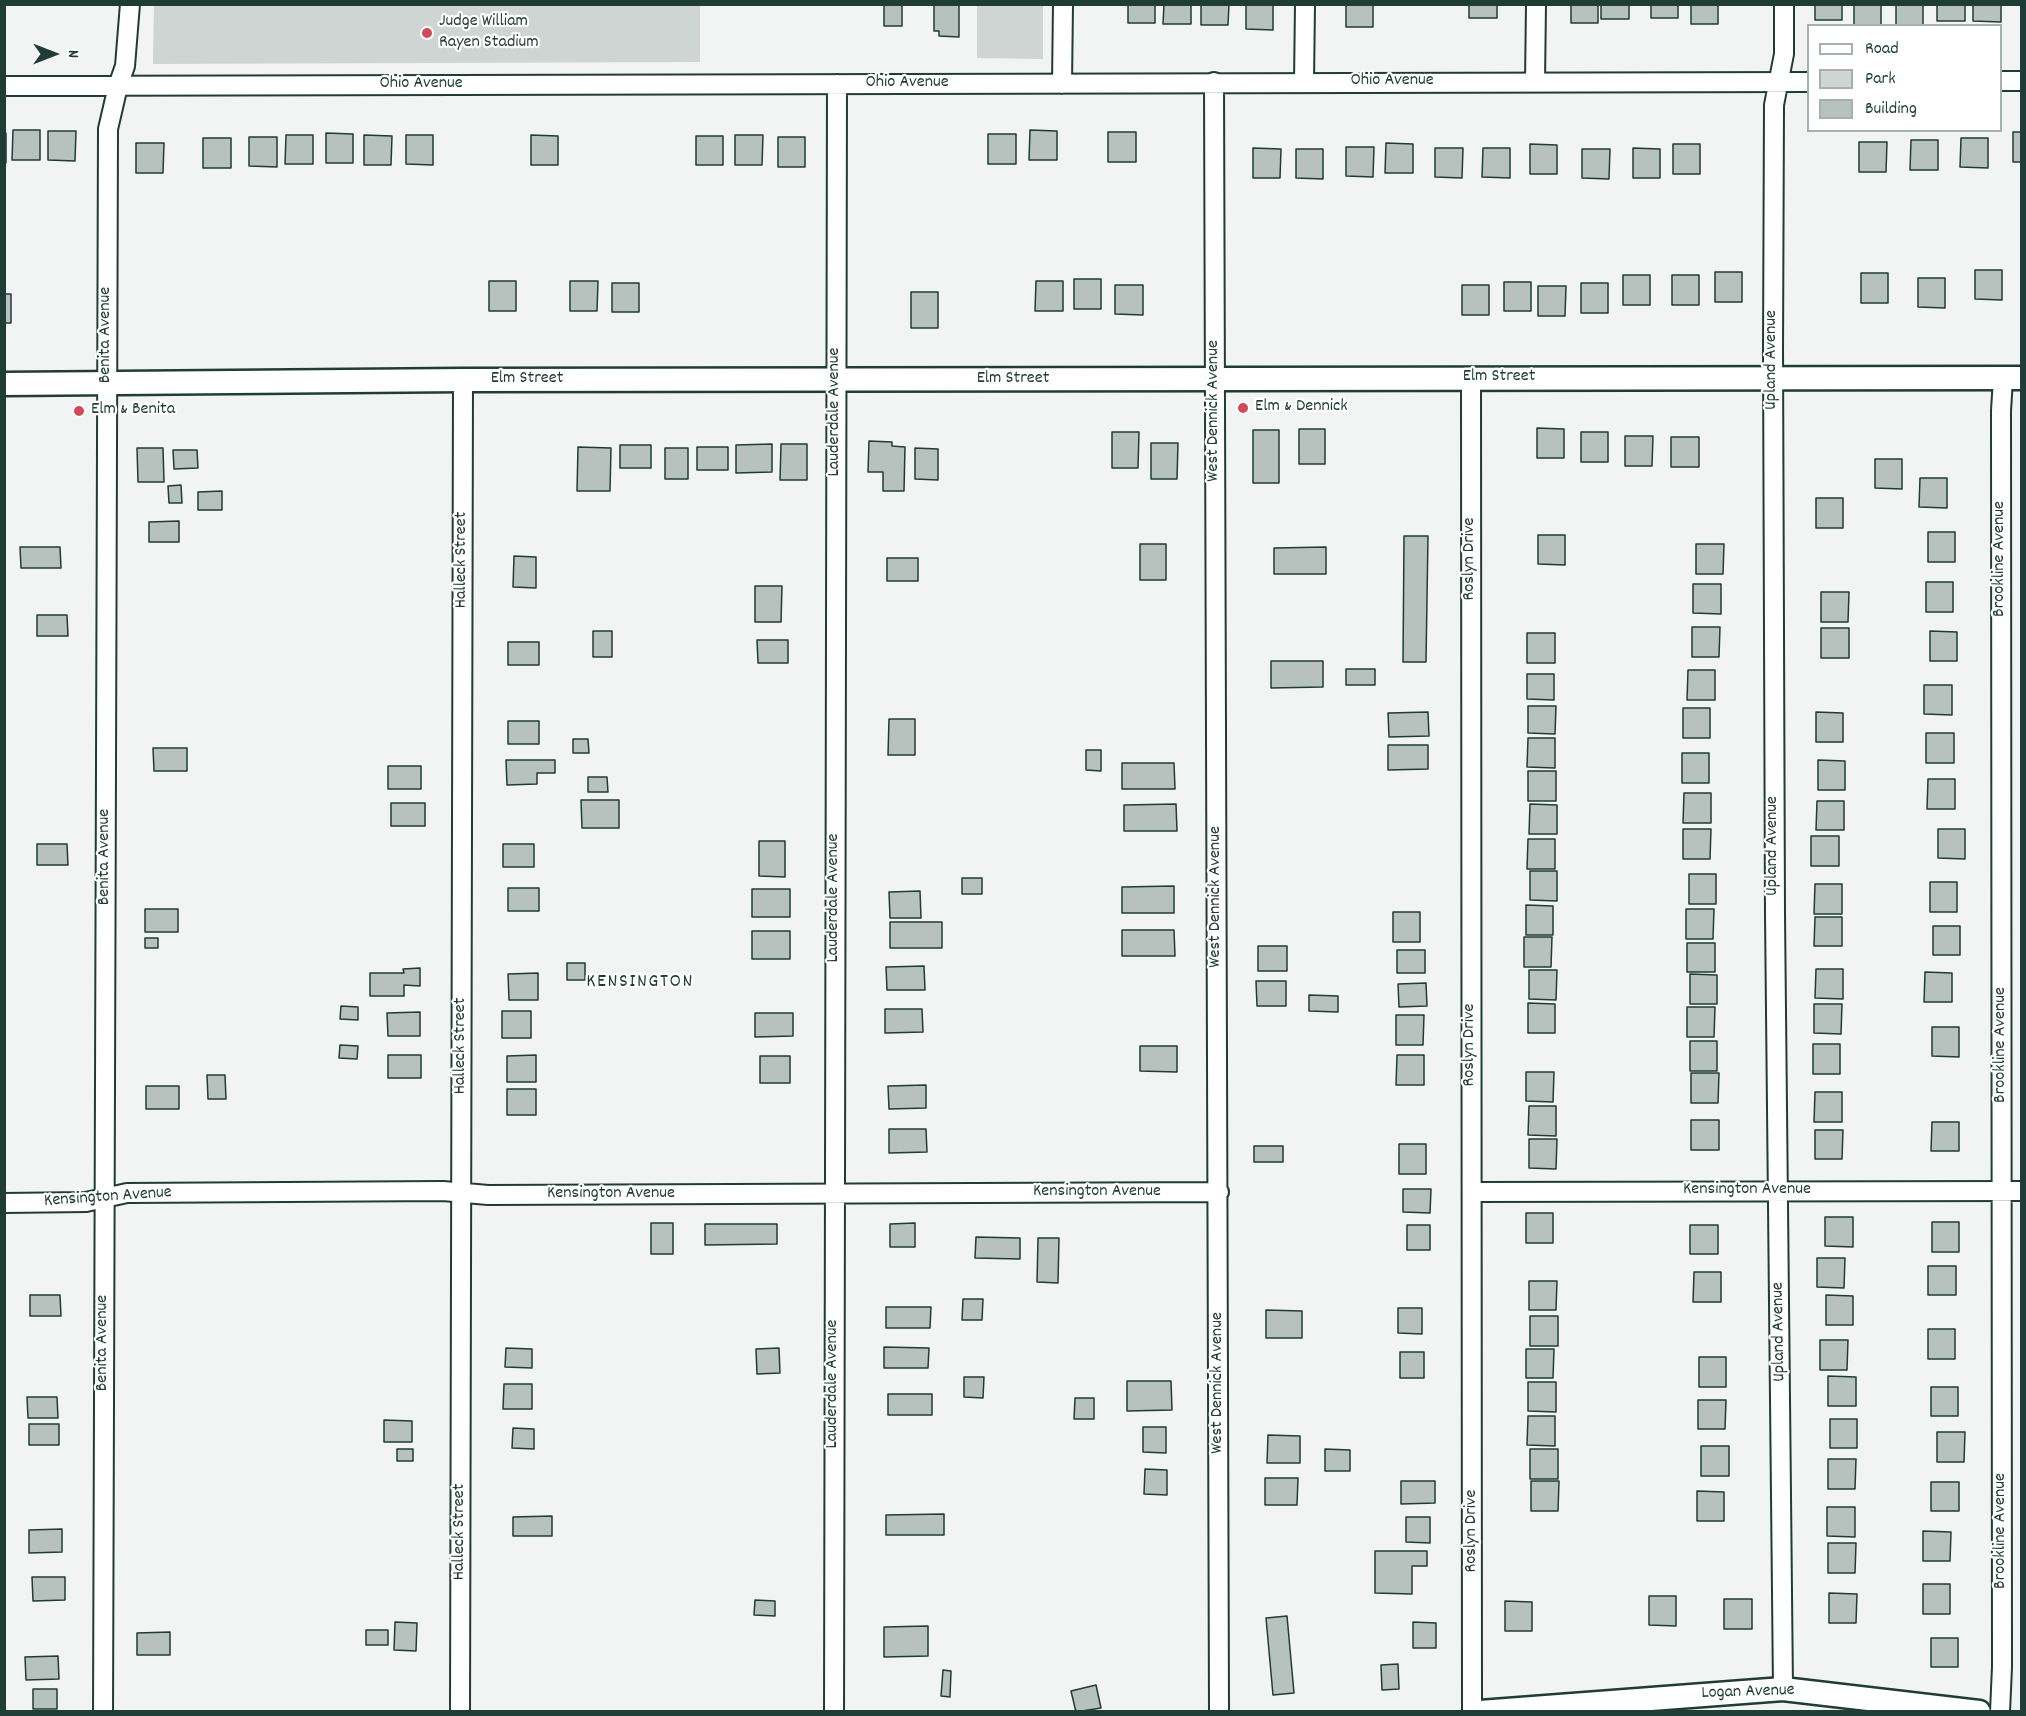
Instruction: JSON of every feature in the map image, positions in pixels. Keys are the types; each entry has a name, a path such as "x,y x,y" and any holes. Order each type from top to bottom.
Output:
{"street":[{"name":"Benita Avenue","path":"103,1712 108,129 125,66 130,4"},
{"path":"1062,84 1063,4"},
{"path":"1304,82 1305,4"},
{"path":"1535,82 1536,4"},
{"name":"Upland Avenue","path":"1783,1689 1774,891 1773,378 1774,105 1784,54 1784,4"},
{"path":"2002,81 2022,81"},
{"name":"West Dennick Avenue","path":"1214,82 1219,1712"},
{"name":"Ohio Avenue","path":"4,86 1807,82"},
{"name":"Lauderdale Avenue","path":"834,1712 837,84"},
{"name":"Roslyn Drive","path":"1471,378 1472,1712"},
{"name":"Elm Street","path":"4,384 463,380 2012,378"},
{"name":"Brookline Avenue","path":"2001,1712 2001,411 2012,378"},
{"name":"Halleck Street","path":"460,1712 463,380"},
{"name":"Kensington Avenue","path":"4,1203 86,1202 127,1193 431,1191 488,1195 1219,1192"},
{"name":"Kensington Avenue","path":"1472,1192 2022,1191"},
{"name":"Logan Avenue","path":"1479,1712 1783,1689 1909,1708 1979,1712"}],"green space":[{"name":"Judge William Rayen Stadium","path":"154,5 700,5 700,62 153,64"},
{"path":"977,5 1043,5 1043,59 977,58"}],"building":[{"path":"884,4 902,5 902,26 884,26"},
{"path":"934,4 959,4 959,37 939,36 939,31 934,31"},
{"path":"1128,4 1155,4 1155,23 1128,23"},
{"path":"1164,4 1191,4 1191,24 1163,24"},
{"path":"1201,4 1229,4 1228,25 1201,25"},
{"path":"1246,4 1273,4 1273,30 1246,29"},
{"path":"1346,4 1373,4 1373,27 1346,27"},
{"path":"1469,4 1497,4 1497,18 1469,18"},
{"path":"1571,4 1598,4 1598,23 1571,23"},
{"path":"1601,4 1629,4 1629,19 1601,19"},
{"path":"1651,4 1678,4 1678,18 1651,18"},
{"path":"1691,4 1718,4 1718,24 1691,24"},
{"path":"1815,4 1842,4 1842,20 1815,20"},
{"path":"1854,4 1881,4 1881,24 1854,24"},
{"path":"1896,4 1923,4 1923,24 1896,24"},
{"path":"1937,4 1965,4 1965,21 1937,21"},
{"path":"1973,4 2001,4 2001,22 1973,21"},
{"path":"13,130 40,130 40,160 12,160"},
{"path":"1030,130 1057,131 1057,160 1029,160"},
{"path":"48,131 76,131 75,161 48,160"},
{"path":"1108,132 1136,132 1136,162 1108,162"},
{"path":"2013,132 2022,132 2022,162 2013,162"},
{"path":"4,133 6,133 6,163 4,163"},
{"path":"326,133 353,134 353,163 326,163"},
{"path":"988,134 1016,134 1016,164 988,164"},
{"path":"286,135 313,135 313,164 285,164"},
{"path":"364,135 392,136 391,165 364,165"},
{"path":"406,135 433,135 433,165 406,164"},
{"path":"531,135 558,136 558,165 531,165"},
{"path":"735,135 763,135 762,165 735,165"},
{"path":"696,136 723,136 723,165 696,165"},
{"path":"249,137 277,137 277,167 249,166"},
{"path":"778,137 805,137 805,167 778,167"},
{"path":"203,138 231,138 231,168 203,168"},
{"path":"1961,138 1988,138 1988,168 1960,167"},
{"path":"1911,140 1938,140 1938,170 1910,170"},
{"path":"1859,142 1887,142 1886,172 1859,172"},
{"path":"136,143 164,143 163,173 136,173"},
{"path":"1386,143 1413,144 1413,173 1385,173"},
{"path":"1530,144 1557,145 1557,174 1530,174"},
{"path":"1673,144 1700,144 1700,174 1673,174"},
{"path":"1346,147 1374,147 1373,177 1346,176"},
{"path":"1253,148 1281,149 1280,178 1253,178"},
{"path":"1435,148 1463,148 1462,178 1435,177"},
{"path":"1483,148 1510,148 1510,178 1482,177"},
{"path":"1633,148 1660,149 1660,178 1633,178"},
{"path":"1296,149 1323,149 1323,179 1296,178"},
{"path":"1582,149 1610,149 1609,179 1582,178"},
{"path":"1975,270 2002,270 2002,300 1975,299"},
{"path":"1715,272 1742,272 1742,302 1715,302"},
{"path":"1861,273 1888,273 1888,303 1861,303"},
{"path":"1623,275 1650,275 1650,305 1623,305"},
{"path":"1672,275 1699,275 1699,305 1672,305"},
{"path":"1918,278 1945,278 1945,308 1918,307"},
{"path":"1074,279 1101,279 1101,309 1074,309"},
{"path":"489,281 516,281 516,311 489,311"},
{"path":"570,281 598,281 597,311 570,311"},
{"path":"1036,281 1063,281 1063,311 1035,311"},
{"path":"1504,282 1531,282 1531,311 1504,311"},
{"path":"612,283 639,283 639,312 612,312"},
{"path":"1581,283 1608,283 1608,313 1581,313"},
{"path":"1115,285 1143,285 1143,315 1115,314"},
{"path":"1462,285 1489,285 1489,315 1462,315"},
{"path":"1538,286 1566,286 1565,316 1538,316"},
{"path":"911,292 938,292 938,328 911,328"},
{"path":"4,294 11,294 11,323 4,323"},
{"path":"1537,428 1564,429 1564,458 1537,458"},
{"path":"1299,429 1325,429 1325,464 1299,464"},
{"path":"1253,430 1279,430 1279,483 1253,483"},
{"path":"1112,432 1139,432 1138,468 1112,468"},
{"path":"1581,432 1608,432 1608,462 1581,462"},
{"path":"1625,436 1653,436 1652,466 1625,466"},
{"path":"1671,437 1699,437 1699,467 1671,467"},
{"path":"869,441 892,442 892,446 905,447 904,491 883,491 883,472 868,472"},
{"path":"1151,443 1178,443 1177,479 1151,479"},
{"path":"772,444 772,472 736,473 736,445"},
{"path":"781,444 807,444 807,480 780,480"},
{"path":"620,445 651,445 651,468 620,468"},
{"path":"578,447 611,448 610,491 577,491"},
{"path":"697,447 728,447 728,470 697,470"},
{"path":"137,448 163,448 164,482 138,482"},
{"path":"665,448 688,448 688,479 665,479"},
{"path":"915,448 938,449 938,480 915,479"},
{"path":"173,450 197,450 198,468 174,469"},
{"path":"1875,459 1902,459 1902,489 1875,488"},
{"path":"1920,478 1947,478 1947,508 1919,507"},
{"path":"181,485 182,503 169,503 168,486"},
{"path":"222,491 222,510 198,510 198,492"},
{"path":"1816,498 1843,498 1843,528 1816,528"},
{"path":"179,521 179,542 149,542 149,522"},
{"path":"1928,532 1955,532 1955,562 1928,562"},
{"path":"1538,535 1565,535 1565,565 1538,564"},
{"path":"1404,536 1428,536 1426,662 1403,662"},
{"path":"1140,544 1166,544 1166,580 1140,580"},
{"path":"1696,544 1724,544 1723,574 1696,574"},
{"path":"20,547 60,547 61,568 21,568"},
{"path":"1326,547 1326,574 1274,574 1274,548"},
{"path":"514,556 536,557 536,588 513,587"},
{"path":"887,558 918,558 918,581 887,581"},
{"path":"1926,582 1953,582 1953,612 1926,612"},
{"path":"1693,584 1721,584 1721,614 1693,613"},
{"path":"755,586 782,586 781,622 755,622"},
{"path":"1821,592 1849,592 1848,622 1821,622"},
{"path":"37,615 67,615 68,636 37,636"},
{"path":"1692,627 1720,627 1719,657 1692,657"},
{"path":"1821,628 1849,628 1849,658 1821,658"},
{"path":"593,631 612,631 612,657 593,657"},
{"path":"1930,631 1957,632 1957,661 1930,661"},
{"path":"1527,633 1555,633 1555,663 1527,663"},
{"path":"757,640 788,640 788,663 758,663"},
{"path":"508,642 539,642 539,665 508,665"},
{"path":"1271,661 1323,661 1323,687 1271,688"},
{"path":"1346,669 1375,669 1375,685 1346,685"},
{"path":"1688,670 1715,670 1715,700 1687,700"},
{"path":"1527,674 1554,674 1554,700 1527,699"},
{"path":"1924,685 1952,685 1952,715 1924,714"},
{"path":"1528,706 1556,706 1555,734 1528,733"},
{"path":"1683,708 1710,708 1710,738 1683,738"},
{"path":"1428,712 1429,736 1389,737 1388,713"},
{"path":"1816,712 1843,713 1843,742 1816,742"},
{"path":"889,719 915,719 915,755 888,755"},
{"path":"508,721 539,721 539,744 508,744"},
{"path":"1926,733 1954,733 1954,763 1926,763"},
{"path":"1528,738 1555,738 1555,768 1527,767"},
{"path":"573,739 588,739 589,753 573,753"},
{"path":"1388,745 1428,745 1428,769 1388,770"},
{"path":"153,748 187,748 187,771 154,771"},
{"path":"1086,750 1101,750 1101,771 1086,770"},
{"path":"1682,753 1709,753 1709,783 1682,783"},
{"path":"506,760 555,760 555,773 537,773 537,784 507,785"},
{"path":"1818,760 1845,761 1845,790 1818,790"},
{"path":"1122,763 1174,763 1175,789 1122,789"},
{"path":"388,766 421,766 421,789 388,789"},
{"path":"1528,771 1556,771 1556,801 1528,801"},
{"path":"588,777 607,777 608,792 588,792"},
{"path":"1928,779 1955,779 1955,809 1927,809"},
{"path":"1684,793 1711,793 1711,823 1683,823"},
{"path":"581,800 619,800 619,828 582,828"},
{"path":"1817,801 1844,801 1844,830 1816,830"},
{"path":"391,803 425,803 425,826 391,826"},
{"path":"1176,804 1177,831 1124,831 1124,805"},
{"path":"1530,804 1557,805 1557,834 1529,834"},
{"path":"1683,829 1711,829 1710,859 1683,859"},
{"path":"1938,829 1965,829 1965,859 1938,858"},
{"path":"1811,836 1839,836 1839,866 1811,866"},
{"path":"1528,839 1555,839 1555,869 1527,869"},
{"path":"759,841 785,841 785,877 759,876"},
{"path":"37,844 67,844 68,865 37,865"},
{"path":"503,844 534,844 534,867 503,867"},
{"path":"1530,871 1557,871 1557,901 1530,900"},
{"path":"1689,874 1716,874 1716,904 1689,904"},
{"path":"962,878 982,878 982,894 962,894"},
{"path":"1930,882 1957,882 1957,912 1930,912"},
{"path":"1815,884 1842,884 1842,914 1814,914"},
{"path":"1174,886 1174,913 1122,913 1122,887"},
{"path":"508,888 539,888 539,911 508,911"},
{"path":"752,889 790,889 790,917 752,917"},
{"path":"920,891 921,918 890,918 889,892"},
{"path":"1526,905 1553,906 1553,935 1526,935"},
{"path":"145,909 178,909 178,932 145,932"},
{"path":"1686,909 1714,909 1713,939 1686,939"},
{"path":"1393,912 1420,912 1420,942 1393,942"},
{"path":"1815,917 1842,917 1842,946 1814,946"},
{"path":"890,922 942,922 942,948 890,948"},
{"path":"1933,926 1960,926 1960,955 1933,955"},
{"path":"1122,930 1174,930 1175,956 1122,956"},
{"path":"752,931 790,931 790,959 752,959"},
{"path":"1524,937 1552,937 1551,967 1524,967"},
{"path":"145,938 158,938 158,948 145,948"},
{"path":"1687,943 1715,943 1715,972 1687,972"},
{"path":"1258,946 1287,946 1287,971 1258,971"},
{"path":"1397,950 1425,950 1425,973 1397,973"},
{"path":"567,963 585,963 585,980 567,980"},
{"path":"924,966 925,990 887,990 886,967"},
{"path":"420,968 420,986 404,985 404,996 370,996 370,973 404,973 403,969"},
{"path":"1816,969 1843,969 1843,999 1815,998"},
{"path":"1529,970 1557,970 1556,1000 1529,999"},
{"path":"1925,972 1952,973 1952,1002 1924,1002"},
{"path":"538,973 538,1000 509,1000 508,974"},
{"path":"1690,974 1717,975 1717,1004 1690,1004"},
{"path":"1256,981 1286,981 1286,1006 1257,1006"},
{"path":"1426,983 1427,1006 1399,1007 1398,984"},
{"path":"1309,995 1338,996 1338,1012 1309,1011"},
{"path":"1528,1003 1555,1004 1555,1033 1528,1033"},
{"path":"1814,1004 1842,1004 1841,1034 1814,1033"},
{"path":"341,1006 358,1007 358,1020 340,1019"},
{"path":"1687,1007 1715,1007 1714,1037 1687,1037"},
{"path":"885,1009 922,1009 923,1032 885,1033"},
{"path":"502,1011 531,1011 531,1038 502,1038"},
{"path":"420,1012 420,1036 388,1036 387,1013"},
{"path":"755,1013 793,1013 793,1036 755,1037"},
{"path":"1396,1015 1424,1015 1423,1045 1396,1045"},
{"path":"1932,1027 1959,1027 1959,1057 1932,1056"},
{"path":"1690,1041 1717,1041 1717,1071 1690,1071"},
{"path":"1813,1044 1840,1044 1840,1074 1813,1074"},
{"path":"340,1045 358,1046 357,1059 339,1058"},
{"path":"1140,1046 1177,1046 1177,1072 1140,1071"},
{"path":"388,1055 421,1055 421,1078 388,1078"},
{"path":"536,1055 536,1082 507,1082 507,1056"},
{"path":"1397,1055 1424,1055 1424,1085 1396,1085"},
{"path":"760,1056 790,1056 790,1083 760,1083"},
{"path":"1526,1072 1554,1072 1553,1102 1526,1101"},
{"path":"1691,1073 1719,1073 1718,1103 1691,1103"},
{"path":"207,1075 225,1075 226,1099 208,1099"},
{"path":"926,1085 926,1108 889,1109 888,1086"},
{"path":"146,1086 179,1086 179,1109 146,1109"},
{"path":"507,1089 536,1089 536,1115 507,1115"},
{"path":"1815,1092 1842,1092 1842,1122 1814,1122"},
{"path":"1529,1106 1556,1106 1556,1136 1528,1135"},
{"path":"1691,1120 1719,1120 1719,1150 1691,1150"},
{"path":"1932,1122 1959,1122 1959,1151 1931,1151"},
{"path":"889,1129 926,1129 927,1152 889,1153"},
{"path":"1815,1130 1843,1130 1842,1159 1815,1159"},
{"path":"1529,1139 1557,1139 1556,1169 1529,1168"},
{"path":"1399,1144 1426,1144 1426,1174 1399,1174"},
{"path":"1254,1146 1283,1146 1283,1162 1254,1162"},
{"path":"1403,1189 1431,1189 1430,1213 1403,1212"},
{"path":"1526,1213 1553,1213 1553,1243 1526,1243"},
{"path":"1825,1217 1853,1217 1853,1247 1825,1246"},
{"path":"1932,1222 1959,1222 1959,1252 1932,1252"},
{"path":"651,1223 673,1223 673,1254 651,1254"},
{"path":"915,1223 915,1247 890,1247 890,1224"},
{"path":"705,1224 777,1224 777,1244 705,1245"},
{"path":"1407,1225 1430,1225 1430,1250 1407,1250"},
{"path":"1690,1225 1718,1225 1718,1254 1690,1254"},
{"path":"976,1237 1020,1238 1020,1259 975,1258"},
{"path":"1038,1238 1059,1238 1058,1283 1037,1282"},
{"path":"1817,1258 1845,1258 1844,1288 1817,1287"},
{"path":"1928,1266 1956,1266 1956,1295 1928,1295"},
{"path":"1694,1272 1721,1272 1721,1302 1693,1302"},
{"path":"1529,1281 1557,1281 1556,1310 1529,1310"},
{"path":"30,1295 60,1295 61,1316 30,1316"},
{"path":"1826,1295 1853,1296 1853,1325 1826,1325"},
{"path":"963,1299 983,1299 982,1320 962,1320"},
{"path":"886,1307 931,1307 930,1328 886,1328"},
{"path":"1398,1308 1422,1308 1422,1334 1398,1333"},
{"path":"1266,1310 1302,1311 1302,1338 1266,1338"},
{"path":"1530,1316 1558,1316 1558,1346 1530,1346"},
{"path":"1928,1329 1955,1329 1955,1359 1928,1359"},
{"path":"1820,1340 1848,1340 1847,1370 1820,1370"},
{"path":"884,1347 929,1348 928,1368 884,1368"},
{"path":"506,1348 532,1349 532,1368 505,1367"},
{"path":"779,1348 780,1373 757,1374 756,1349"},
{"path":"1526,1349 1554,1349 1553,1378 1526,1378"},
{"path":"1400,1352 1424,1352 1424,1378 1400,1378"},
{"path":"1699,1357 1726,1357 1726,1387 1699,1387"},
{"path":"1828,1376 1856,1377 1856,1406 1828,1406"},
{"path":"964,1377 984,1377 983,1398 964,1397"},
{"path":"1127,1381 1171,1381 1172,1410 1127,1411"},
{"path":"1528,1382 1556,1382 1556,1412 1528,1411"},
{"path":"504,1384 532,1384 532,1409 503,1409"},
{"path":"1931,1387 1958,1387 1958,1416 1931,1416"},
{"path":"888,1394 932,1394 932,1415 888,1415"},
{"path":"27,1397 57,1397 58,1418 28,1418"},
{"path":"1075,1398 1094,1398 1094,1419 1074,1419"},
{"path":"1698,1400 1726,1400 1725,1429 1698,1429"},
{"path":"1528,1416 1555,1416 1555,1446 1527,1445"},
{"path":"1830,1419 1857,1419 1857,1448 1830,1448"},
{"path":"384,1420 412,1421 412,1442 384,1442"},
{"path":"29,1424 59,1424 59,1445 29,1445"},
{"path":"1143,1427 1166,1427 1166,1453 1143,1452"},
{"path":"513,1428 534,1429 534,1449 512,1448"},
{"path":"1937,1432 1965,1432 1964,1462 1937,1462"},
{"path":"1268,1435 1300,1436 1300,1463 1267,1463"},
{"path":"1701,1446 1729,1446 1729,1476 1701,1476"},
{"path":"397,1449 413,1449 413,1461 397,1461"},
{"path":"1325,1449 1350,1450 1350,1471 1325,1471"},
{"path":"1530,1449 1558,1449 1558,1479 1530,1479"},
{"path":"1828,1459 1856,1459 1855,1489 1828,1489"},
{"path":"1145,1469 1167,1470 1167,1495 1144,1494"},
{"path":"1265,1478 1298,1478 1297,1505 1265,1505"},
{"path":"1401,1481 1435,1481 1435,1503 1401,1504"},
{"path":"1531,1481 1559,1481 1558,1511 1531,1511"},
{"path":"1931,1482 1959,1482 1959,1511 1931,1511"},
{"path":"1697,1491 1724,1492 1724,1521 1697,1521"},
{"path":"1827,1507 1855,1507 1855,1537 1827,1536"},
{"path":"944,1514 944,1535 886,1535 886,1515"},
{"path":"552,1516 552,1536 513,1536 513,1517"},
{"path":"1406,1517 1430,1517 1430,1543 1406,1542"},
{"path":"62,1529 62,1552 29,1553 29,1530"},
{"path":"1923,1531 1951,1532 1950,1561 1923,1561"},
{"path":"1828,1543 1856,1543 1855,1573 1828,1573"},
{"path":"1375,1551 1427,1551 1427,1566 1412,1566 1412,1594 1375,1593"},
{"path":"32,1577 65,1577 65,1600 33,1601"},
{"path":"1923,1584 1950,1584 1950,1614 1923,1614"},
{"path":"1829,1593 1857,1594 1856,1623 1829,1623"},
{"path":"1649,1596 1676,1596 1676,1626 1649,1625"},
{"path":"1724,1599 1752,1599 1752,1629 1724,1629"},
{"path":"755,1600 775,1601 775,1616 754,1615"},
{"path":"1505,1601 1532,1602 1532,1631 1505,1631"},
{"path":"1287,1616 1294,1693 1273,1695 1266,1618"},
{"path":"395,1622 417,1623 416,1651 394,1650"},
{"path":"1413,1622 1436,1623 1436,1648 1413,1648"},
{"path":"928,1626 928,1656 884,1657 884,1627"},
{"path":"366,1630 388,1630 388,1645 366,1645"},
{"path":"170,1632 170,1655 137,1655 137,1633"},
{"path":"1931,1638 1958,1638 1958,1667 1931,1667"},
{"path":"58,1656 59,1679 26,1680 25,1657"},
{"path":"1398,1664 1399,1689 1382,1690 1381,1665"},
{"path":"943,1670 951,1671 950,1697 941,1696"},
{"path":"1096,1685 1101,1708 1076,1712 1071,1691"},
{"path":"33,1689 57,1689 57,1709 33,1709"}],"place":[{"name":"Judge William Rayen Stadium","path":"427,33"},
{"name":"Elm & Dennick","path":"1243,408"},
{"name":"Elm & Benita","path":"79,411"}],"district":[{"name":"KENSINGTON","path":"640,983"}]}
